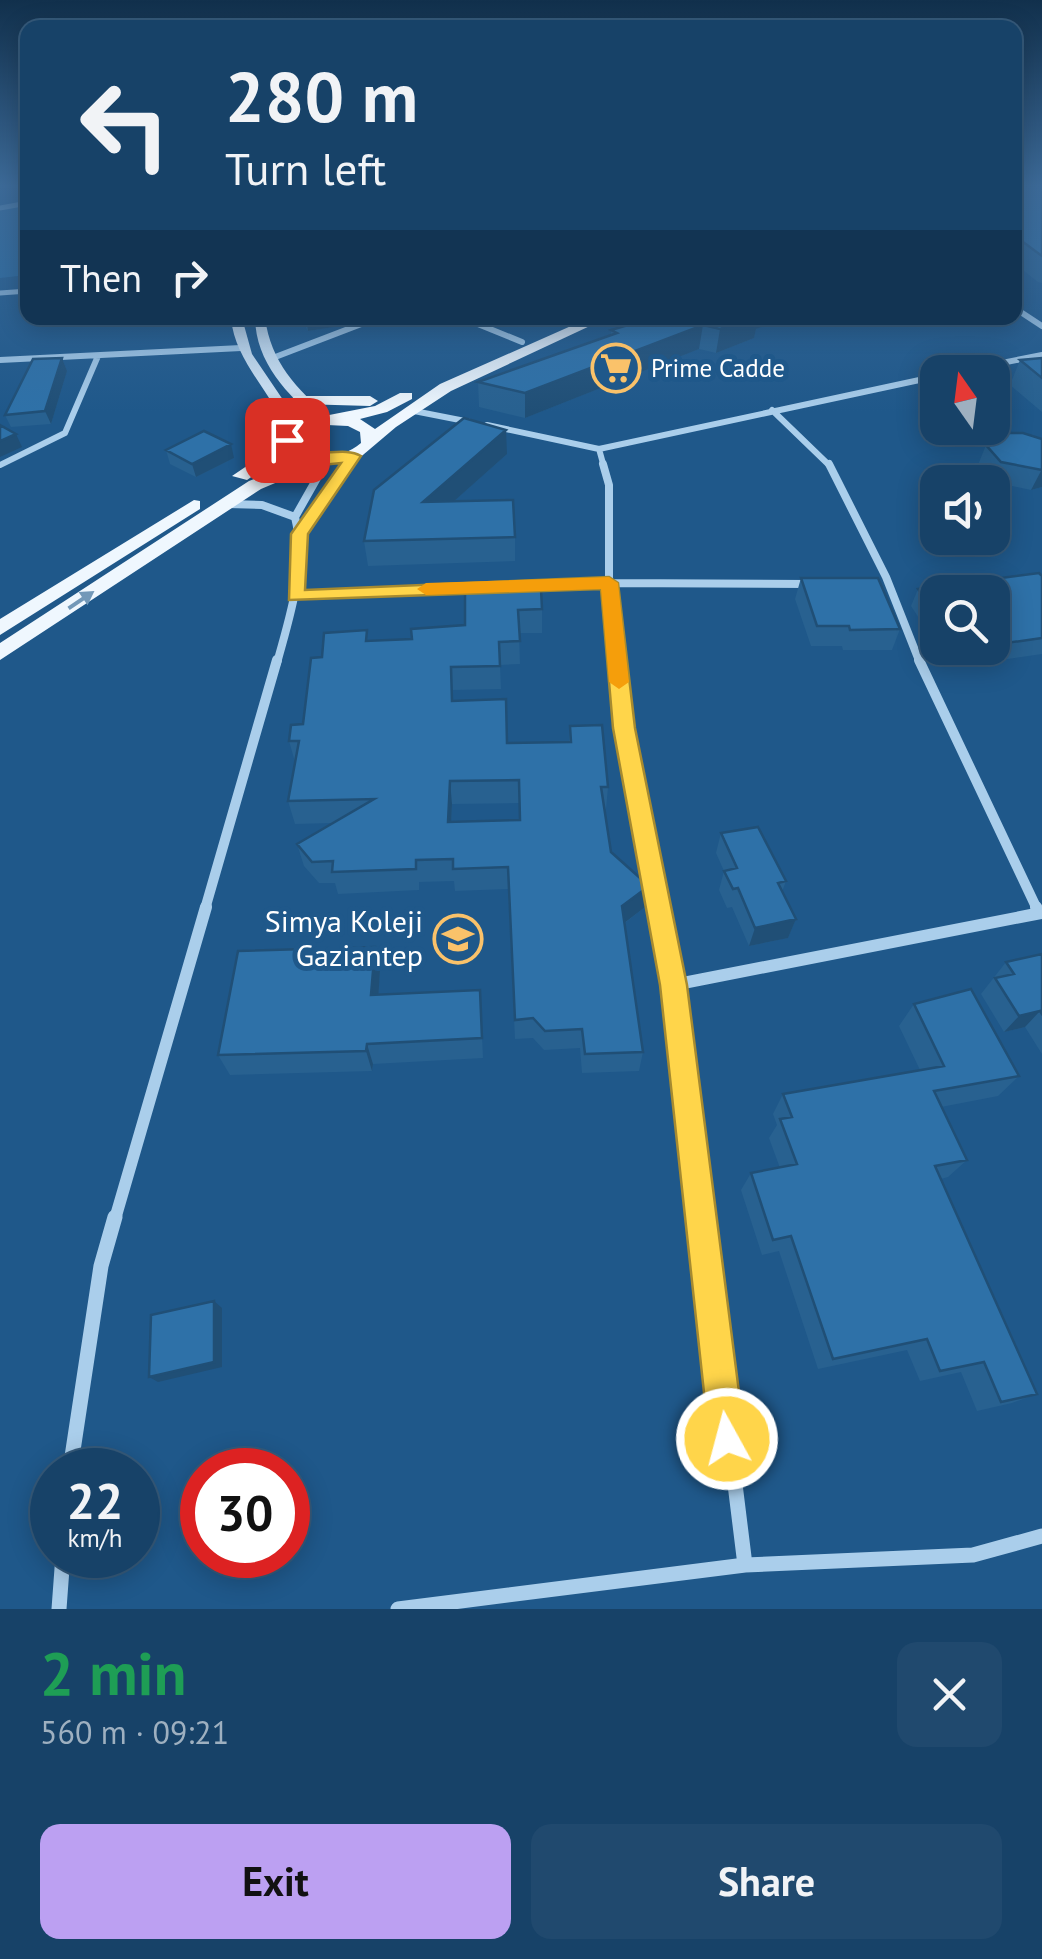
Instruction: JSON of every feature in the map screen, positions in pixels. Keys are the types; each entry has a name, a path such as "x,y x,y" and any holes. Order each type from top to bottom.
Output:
{"main road":[{"path":"0,653 255,485 319,462 353,456 408,402 559,325"},
{"path":"0,628 275,455 290,437 331,420 408,402 584,325"},
{"path":"300,399 408,402"},
{"path":"331,420 368,430 369,444"},
{"path":"290,437 292,453 319,462"}],"street":[{"path":"237,325 241,348 258,377 291,414 290,437"},
{"path":"262,325 270,359 300,399 331,420"},
{"path":"270,359 359,325"},
{"path":"480,325 522,342"},
{"path":"0,360 241,348"},
{"path":"1010,361 1042,355"},
{"path":"0,465 65,434 98,356"},
{"path":"408,402 599,449 920,380"},
{"path":"674,985 1040,913 926,675 836,473 820,453 772,410"},
{"path":"599,449 609,485 609,583 624,728 674,985 745,1565"},
{"path":"299,534 353,456"},
{"path":"73,1448 101,1266 296,596 299,534 295,517 319,462"},
{"path":"222,505 262,504 295,517"},
{"path":"296,596 609,583 829,584"},
{"path":"869,584 888,584"},
{"path":"398,1609 745,1565 973,1555 1042,1536"},
{"path":"59,1609 62,1578"}],"shaded area":[{"path":"0,262 20,262 20,276 0,278"}],"building":[{"path":"628,325 703,325 525,393 478,382 617,333 611,330"},
{"path":"62,358 45,411 5,415 33,359"},
{"path":"1042,358 1042,378 1020,360"},
{"path":"464,418 506,430 423,502 513,500 515,537 364,541 374,490"},
{"path":"0,425 16,434 0,441"},
{"path":"204,431 231,444 192,464 166,450"},
{"path":"1010,433 1042,439 1042,470 1001,462 986,445 1010,445"},
{"path":"1039,573 1042,576 1042,638 1010,642 1010,577"},
{"path":"801,578 878,578 900,629 817,626"},
{"path":"541,589 542,609 518,610 520,641 499,642 500,666 451,667 452,701 506,699 507,743 571,742 570,726 602,725 608,787 601,787 611,852 649,886 622,906 643,1052 585,1054 582,1029 545,1031 533,1018 515,1020 508,867 453,869 453,859 416,860 416,869 332,872 333,861 312,862 297,844 374,799 288,801 299,741 289,741 291,725 303,724 311,658 322,657 324,633 367,630 366,641 412,639 411,629 465,625 465,591","holes":["519,780 520,820 448,822 450,781"]},
{"path":"758,827 786,881 778,883 796,919 755,928 738,888 733,889 724,871 737,868 721,833"},
{"path":"375,947 371,995 480,990 482,1038 367,1044 366,1051 218,1055 238,951"},
{"path":"1042,954 1042,1014 1040,1011 1019,1016 995,978 1014,974 1006,962"},
{"path":"971,989 1019,1076 934,1091 967,1160 935,1166 1037,1394 1001,1402 984,1362 940,1371 927,1339 833,1359 791,1236 773,1240 751,1173 797,1164 780,1119 792,1117 783,1094 944,1066 914,1004"},
{"path":"214,1301 214,1362 149,1377 151,1315"}],"slow traffic":[{"path":"426,589 609,583 619,682"}],"place":[{"name":"Prime Cadde","path":"616,368"},
{"name":"Simya Koleji Gaziantep","path":"458,939"}],"route":[{"path":"287,440 292,453 312,461 353,456 299,534 296,596 609,583 624,728 674,985 727,1439"}]}
